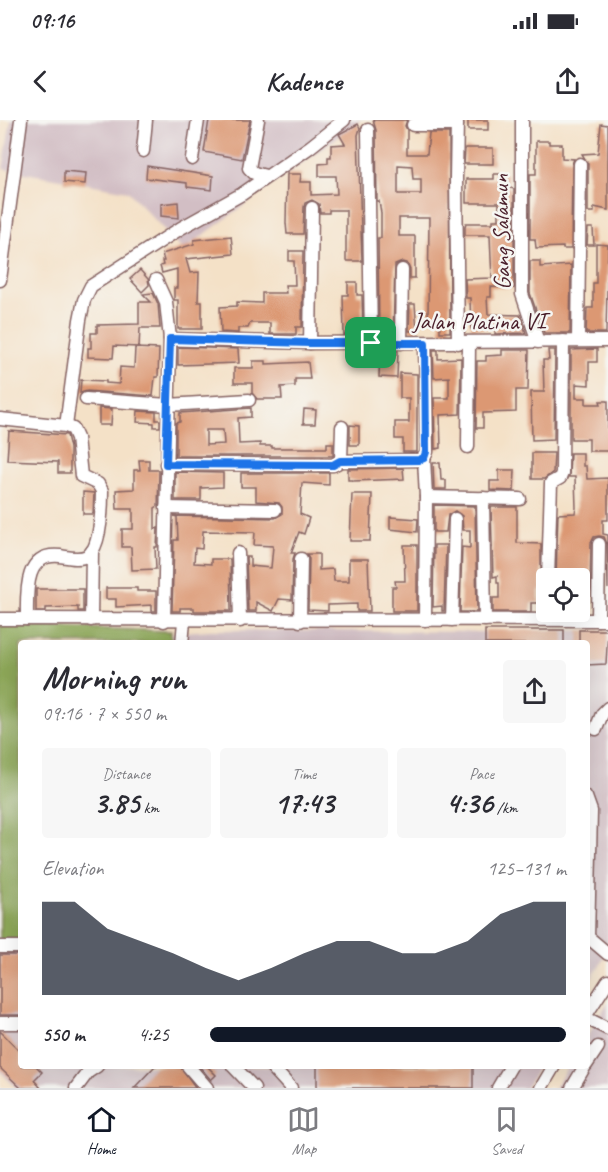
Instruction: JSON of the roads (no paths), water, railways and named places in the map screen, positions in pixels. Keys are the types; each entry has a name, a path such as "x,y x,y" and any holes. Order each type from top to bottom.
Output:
{"street":[{"path":"0,280 21,120"},
{"path":"143,151 146,120"},
{"path":"192,159 198,120"},
{"path":"258,120 249,168 254,173 266,176"},
{"path":"66,426 80,320 84,300 91,286 180,228 242,194 310,147 344,120"},
{"name":"Gang Salamun","path":"522,120 522,294 538,342"},
{"path":"413,125 458,122 456,178 468,447"},
{"path":"368,130 371,343"},
{"path":"578,341 580,164"},
{"path":"310,343 312,208"},
{"path":"401,343 402,270"},
{"path":"156,280 166,302 170,339 164,621"},
{"name":"Jalan Platina VI","path":"170,339 310,343 608,341"},
{"path":"548,568 550,483 560,478 562,473 563,341"},
{"path":"425,343 425,621"},
{"path":"86,399 168,405 249,400"},
{"path":"0,419 66,426 73,429 81,477 98,484 102,491 98,538 92,551 88,556 80,558 54,555 38,562 27,581 27,619"},
{"path":"340,461 342,427"},
{"path":"166,464 333,465 340,461 419,460 424,458"},
{"path":"426,497 520,499"},
{"path":"483,498 485,620"},
{"path":"166,508 275,510"},
{"path":"452,620 454,519"},
{"path":"599,544 603,620"},
{"path":"91,620 92,551"},
{"path":"238,553 240,621"},
{"path":"300,621 301,559"},
{"path":"0,619 425,621 536,617"},
{"path":"182,640 184,621"},
{"path":"596,729 602,714 608,708"},
{"path":"590,808 590,853"},
{"path":"590,939 608,954"},
{"path":"0,947 18,947"},
{"path":"590,1010 608,981"},
{"path":"590,1018 608,1029"},
{"path":"0,1023 18,1023"},
{"path":"590,1060 598,1047"},
{"path":"76,1088 92,1069"},
{"path":"191,1069 207,1088"},
{"path":"236,1069 254,1088"},
{"path":"275,1069 291,1088"},
{"path":"498,1088 509,1069"},
{"path":"541,1088 552,1069"},
{"path":"572,1088 584,1069"}]}
